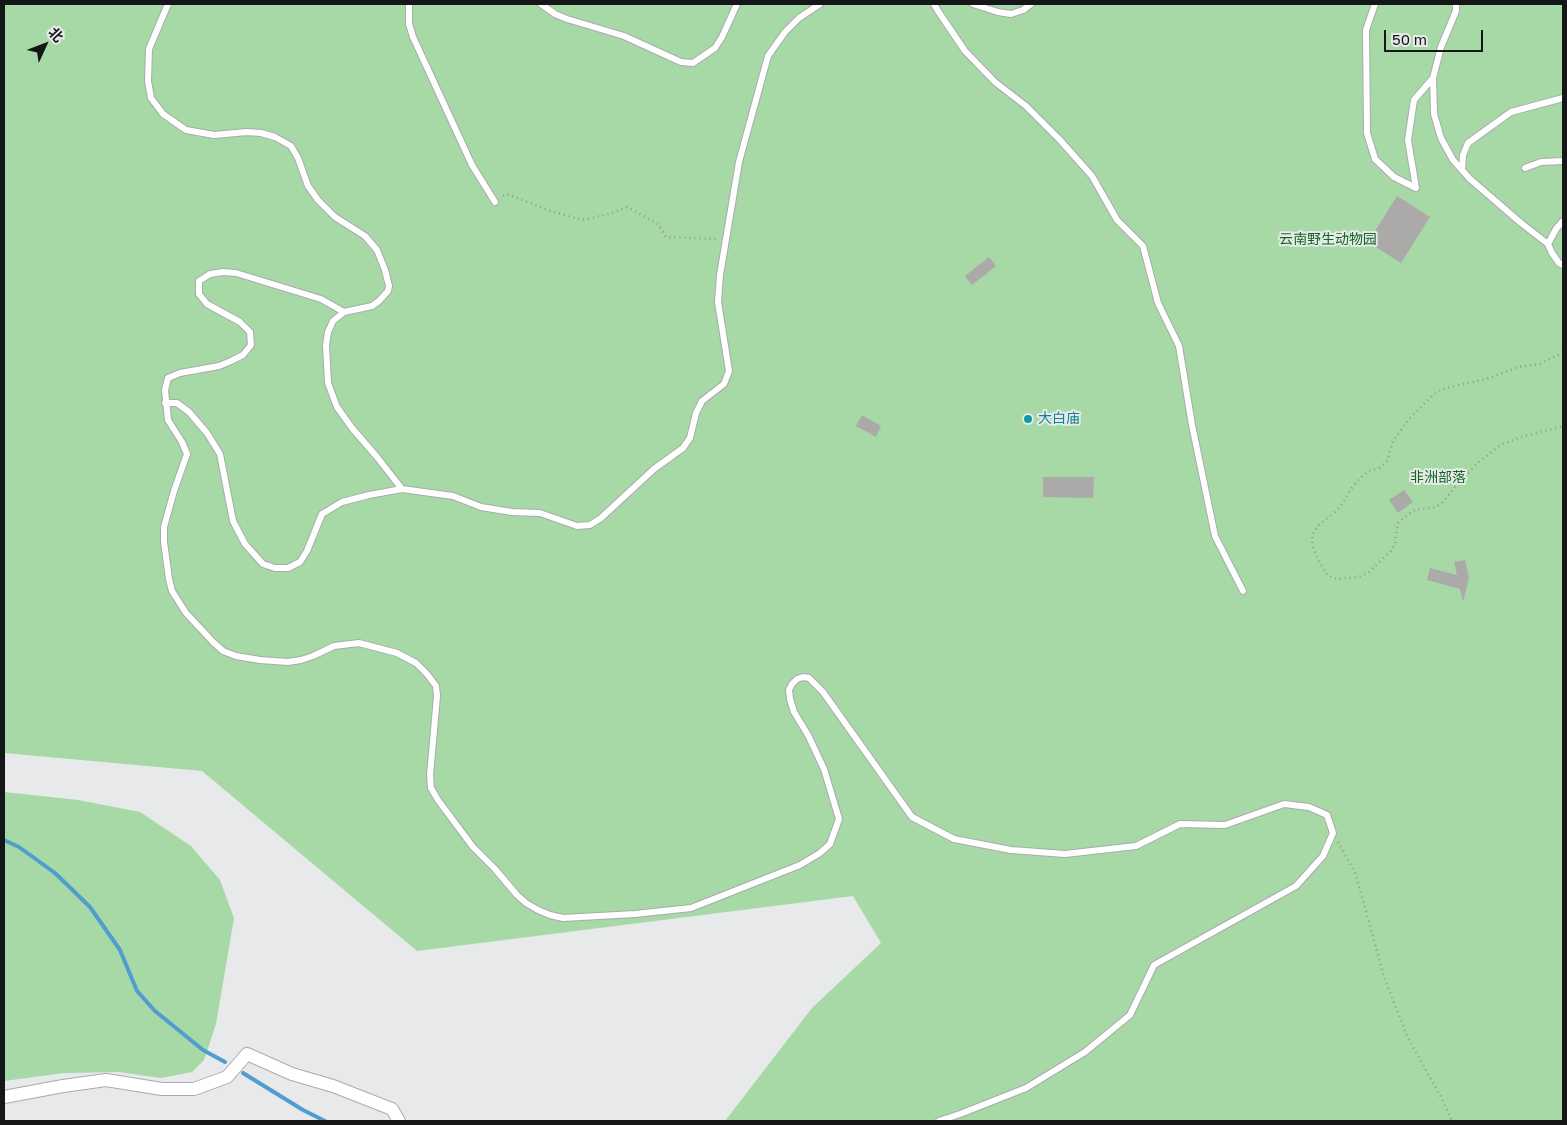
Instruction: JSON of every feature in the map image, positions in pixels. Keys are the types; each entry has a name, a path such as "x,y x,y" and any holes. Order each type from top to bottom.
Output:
{"street":[{"path":"4,1097 106,1080 162,1089 194,1089 227,1077 247,1054 292,1074 333,1086 392,1109 399,1121"}],"lane":[{"path":"168,4 149,49 148,81 151,98 163,114 186,130 214,135 247,132 261,133 275,137 291,146 298,158 308,186 318,200 335,217 365,236 377,250 385,270 389,286 388,291 380,301 372,306 344,312 333,321 328,332 326,345 328,383 337,407 402,489"},
{"path":"409,4 409,24 413,37 472,165 496,202"},
{"path":"541,4 555,14 567,19 624,36 681,62 693,63 715,48 737,4"},
{"path":"165,402 177,403 189,412 207,433 220,454 233,521 245,544 263,564 276,568 288,568 300,562 307,551 322,514 342,502 402,489 453,496 481,507 540,514 577,526 590,525 654,468 683,448 690,438 696,413 702,401 724,384 729,372 718,302 720,275 739,162 768,56 784,32 799,18 820,4"},
{"path":"934,4 965,51 995,82 1026,106 1066,147 1092,176 1118,220 1143,246 1158,303 1179,346 1192,424 1215,536 1242,591"},
{"path":"973,4 1011,14 1024,10 1032,4"},
{"path":"1375,4 1366,30 1367,133 1375,159 1394,177 1416,188 1408,140 1414,100 1432,78"},
{"path":"1456,4 1456,11 1441,47 1432,78 1436,126 1453,160 1470,179 1548,244 1552,253 1563,264"},
{"path":"1462,170 1463,156 1468,143 1511,112 1563,98"},
{"path":"1525,168 1541,162 1563,161"},
{"path":"1548,244 1556,229 1563,222"},
{"path":"344,312 321,299 236,273 210,274 199,281 199,294 207,304 240,322 250,332 251,345 243,355 219,366 180,372 168,378 165,390 168,420 187,454 164,527 164,542 172,591 186,613 213,642 223,651 236,656 288,662 313,656 334,646 359,643 397,653 416,663 436,686 437,696 430,775 431,788 473,847 526,903 550,915 563,918 635,914 691,908 800,864 820,853 830,844 839,819 824,769 808,735 794,712 790,699 789,690 792,684 796,679 803,677 809,678 823,692 912,817 954,839 1011,850 1065,854 1136,846 1180,824 1225,825 1284,804 1309,807 1327,815 1333,832 1322,856 1296,886 1154,965 1130,1015 1084,1052 1026,1088 939,1121"}],"path":[{"path":"496,202 507,194 582,220 609,214 628,207 658,224 666,237 726,240"},
{"path":"1563,352 1540,364 1518,367 1476,382 1450,387 1440,390 1432,396 1409,419 1393,441 1387,462 1360,478 1350,490 1343,503 1319,525 1312,535 1313,548 1328,576 1338,579 1359,577 1368,572 1391,551 1395,543 1398,522 1415,510 1436,507 1444,501 1458,483 1480,461 1500,445 1518,438 1563,426"},
{"path":"1333,832 1355,872 1385,980 1408,1038 1441,1097 1452,1121"}],"green space":[{"path":"4,4 1563,4 1563,1121 725,1121 812,1008 881,943 853,896 417,951 202,771 4,753"},
{"path":"4,792 78,800 140,812 191,846 220,880 234,918 216,1024 204,1060 192,1072 161,1078 119,1072 64,1073 4,1081"}],"building":[{"path":"1397,196 1430,217 1401,263 1368,242"},
{"path":"989,257 996,266 972,285 965,276"},
{"path":"862,415 881,426 876,437 856,426"},
{"path":"1043,477 1094,477 1093,498 1043,497"},
{"path":"1404,490 1413,502 1398,513 1389,500"},
{"path":"1465,560 1469,578 1463,602 1460,589 1427,580 1430,568 1457,575 1454,562"}],"waterway":[{"path":"4,840 19,847 55,873 90,907 120,950 137,991 155,1011 203,1050 225,1062"},
{"path":"243,1073 303,1110 325,1121"}],"place":[{"name":"大白庙","path":"1028,419"}],"park label":[{"name":"云南野生动物园","path":"1328,240"},
{"name":"非洲部落","path":"1438,478"}]}
